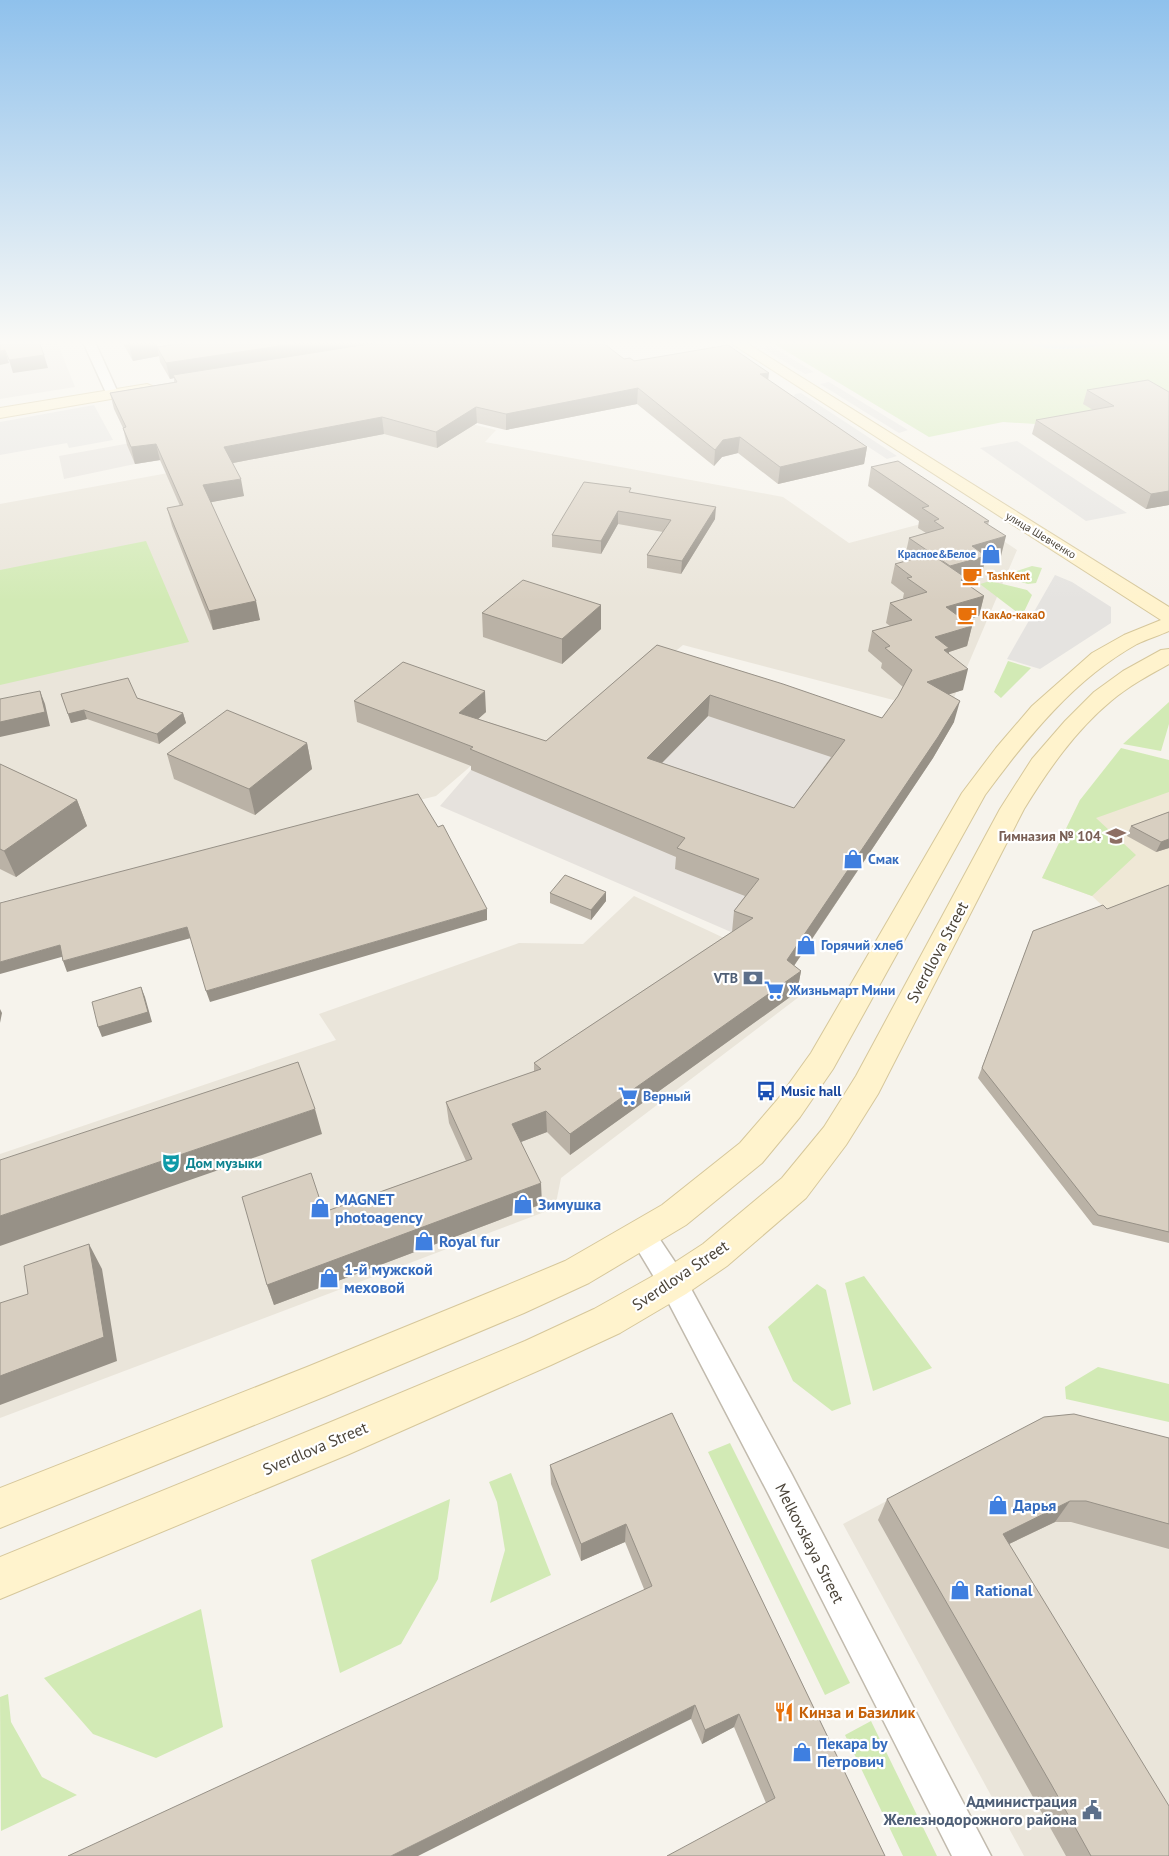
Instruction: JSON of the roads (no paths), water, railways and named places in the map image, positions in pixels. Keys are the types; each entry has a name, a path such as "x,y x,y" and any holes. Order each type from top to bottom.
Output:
{"main road":[{"name":"улица Шевченко","path":"873,429 1169,616"},
{"path":"0,1508 313,1383 511,1301 577,1272 674,1215 751,1153 789,1108 822,1061 974,793 1004,753 1040,711 1100,658 1131,639 1169,624"},
{"name":"Sverdlova Street","path":"0,1578 538,1353 607,1321 673,1283 715,1255 794,1188 823,1151 867,1085 1012,809 1040,764 1073,726 1102,697 1131,676 1169,655"}],"street":[{"name":"Melkovskaya Street","path":"642,1234 673,1283 780,1484 972,1856"}],"place":[{"name":"Красное&Белое","path":"991,554"},
{"name":"TashKent","path":"972,576"},
{"name":"КакАо-какаО","path":"967,615"},
{"name":"Гимназия № 104","path":"1116,836"},
{"name":"Смак","path":"853,859"},
{"name":"Горячий хлеб","path":"806,945"},
{"name":"VTB","path":"753,978"},
{"name":"Жизньмарт Мини","path":"774,990"},
{"name":"Music hall","path":"766,1091"},
{"name":"Верный","path":"628,1096"},
{"name":"Дом музыки","path":"171,1163"},
{"name":"Зимушка","path":"523,1204"},
{"name":"MAGNET photoagency","path":"320,1208"},
{"name":"Royal fur","path":"424,1241"},
{"name":"1-й мужской меховой","path":"329,1278"},
{"name":"Дарья","path":"998,1505"},
{"name":"Rational","path":"960,1590"},
{"name":"Кинза и Базилик","path":"784,1712"},
{"name":"Пекара by Петрович","path":"802,1752"},
{"name":"Администрация Железнодорожного района","path":"1092,1810"}]}
